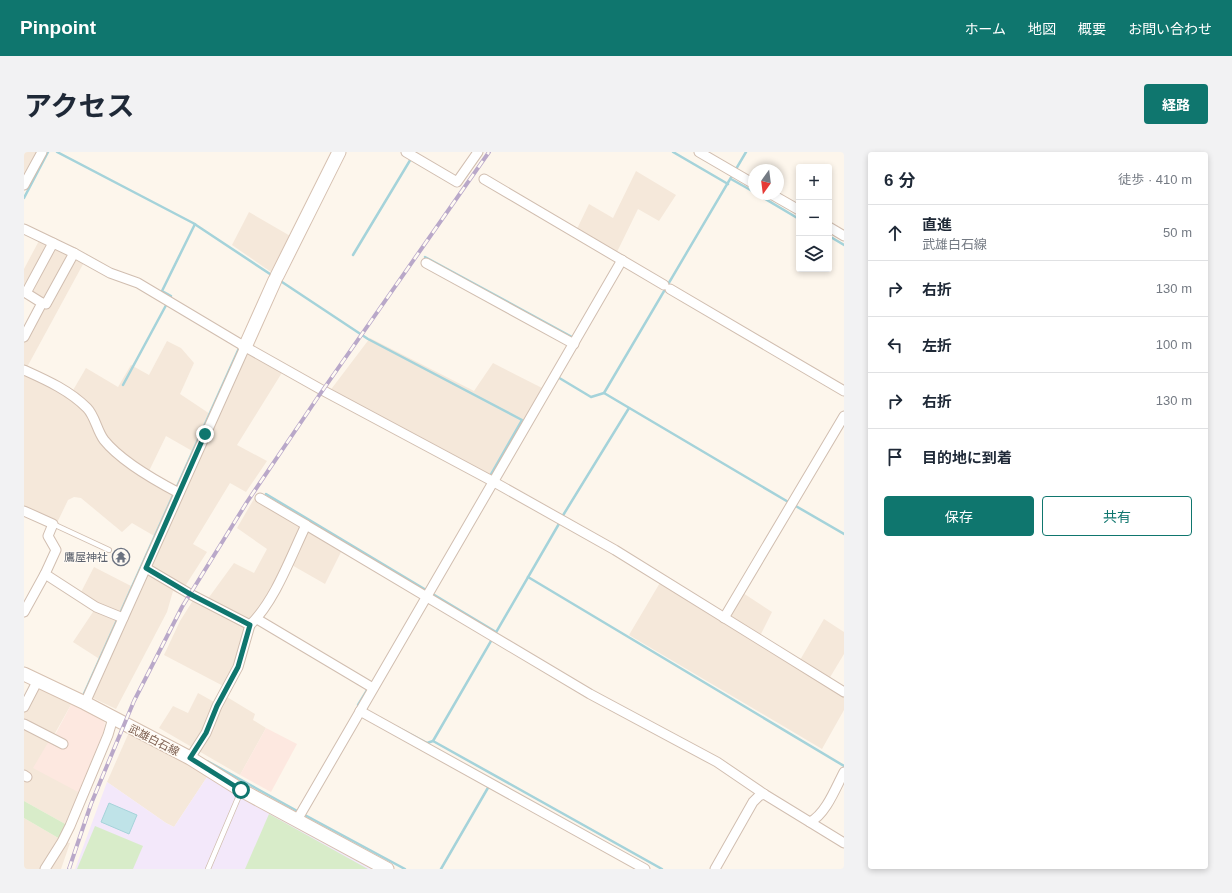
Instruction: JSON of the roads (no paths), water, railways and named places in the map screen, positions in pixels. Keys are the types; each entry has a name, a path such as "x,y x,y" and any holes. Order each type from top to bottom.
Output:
{"main road":[{"path":"242,345 339,152"},
{"name":"武雄白石線","path":"24,674 87,699 113,718 192,754 241,790 299,815 387,869"}],"street":[{"path":"24,186 42,152"},
{"path":"411,155 457,182 478,152"},
{"path":"699,152 748,181"},
{"path":"484,179 844,390"},
{"path":"782,200 796,208"},
{"path":"24,229 74,253 110,273 138,284 242,345 414,440 494,482 614,550 844,692"},
{"path":"832,229 844,236"},
{"path":"53,243 26,293 42,303 46,304 74,253"},
{"path":"299,815 361,709 371,687 428,594 556,376 571,342 622,260"},
{"path":"426,263 571,342"},
{"path":"24,337 42,303"},
{"path":"87,699 120,617 146,568 177,492 242,345"},
{"path":"24,370 67,391 88,409 100,435 110,447 134,465 177,492"},
{"path":"724,618 844,416"},
{"path":"260,498 428,594 493,636 590,694 717,762 764,794 844,843"},
{"path":"24,511 53,524 48,536 56,550 45,574 24,612"},
{"path":"192,754 206,733 217,706 238,667 254,622 277,587 306,525"},
{"path":"146,568 190,594 254,622 371,687"},
{"path":"45,574 96,607 120,617"},
{"path":"24,707 38,680"},
{"path":"361,709 645,869"},
{"path":"45,869 70,826 108,735 113,718"},
{"path":"24,724 63,744"},
{"path":"810,822 816,819 822,812 844,772"},
{"path":"715,869 753,802 759,796 764,794"}],"lane":[{"path":"53,524 109,550"},
{"path":"208,869 241,790"}],"water":[{"path":"109,803 137,815 129,834 101,822"}],"waterway":[{"path":"24,198 48,152"},
{"path":"57,152 193,223 273,276"},
{"path":"353,255 415,152"},
{"path":"673,152 728,184"},
{"path":"746,152 604,393 790,503"},
{"path":"731,179 748,189"},
{"path":"767,200 796,217"},
{"path":"123,385 171,296 162,291 195,224"},
{"path":"832,238 844,245"},
{"path":"425,257 572,337 571,339"},
{"path":"279,280 368,339 522,420 490,476"},
{"path":"83,696 240,346"},
{"path":"556,376 591,397 604,393"},
{"path":"562,517 629,408"},
{"path":"266,494 496,632"},
{"path":"794,505 844,534"},
{"path":"560,522 433,741 662,869"},
{"path":"528,577 844,766"},
{"path":"360,706 358,705 369,687"},
{"path":"397,727 427,743 433,741"},
{"path":"207,761 299,812"},
{"path":"441,869 489,786"},
{"path":"303,814 405,869"}],"railway":[{"path":"69,869 91,804 134,701 182,607 247,502 318,397 489,152"}],"place":[{"name":"鷹屋神社","path":"121,557"}]}
